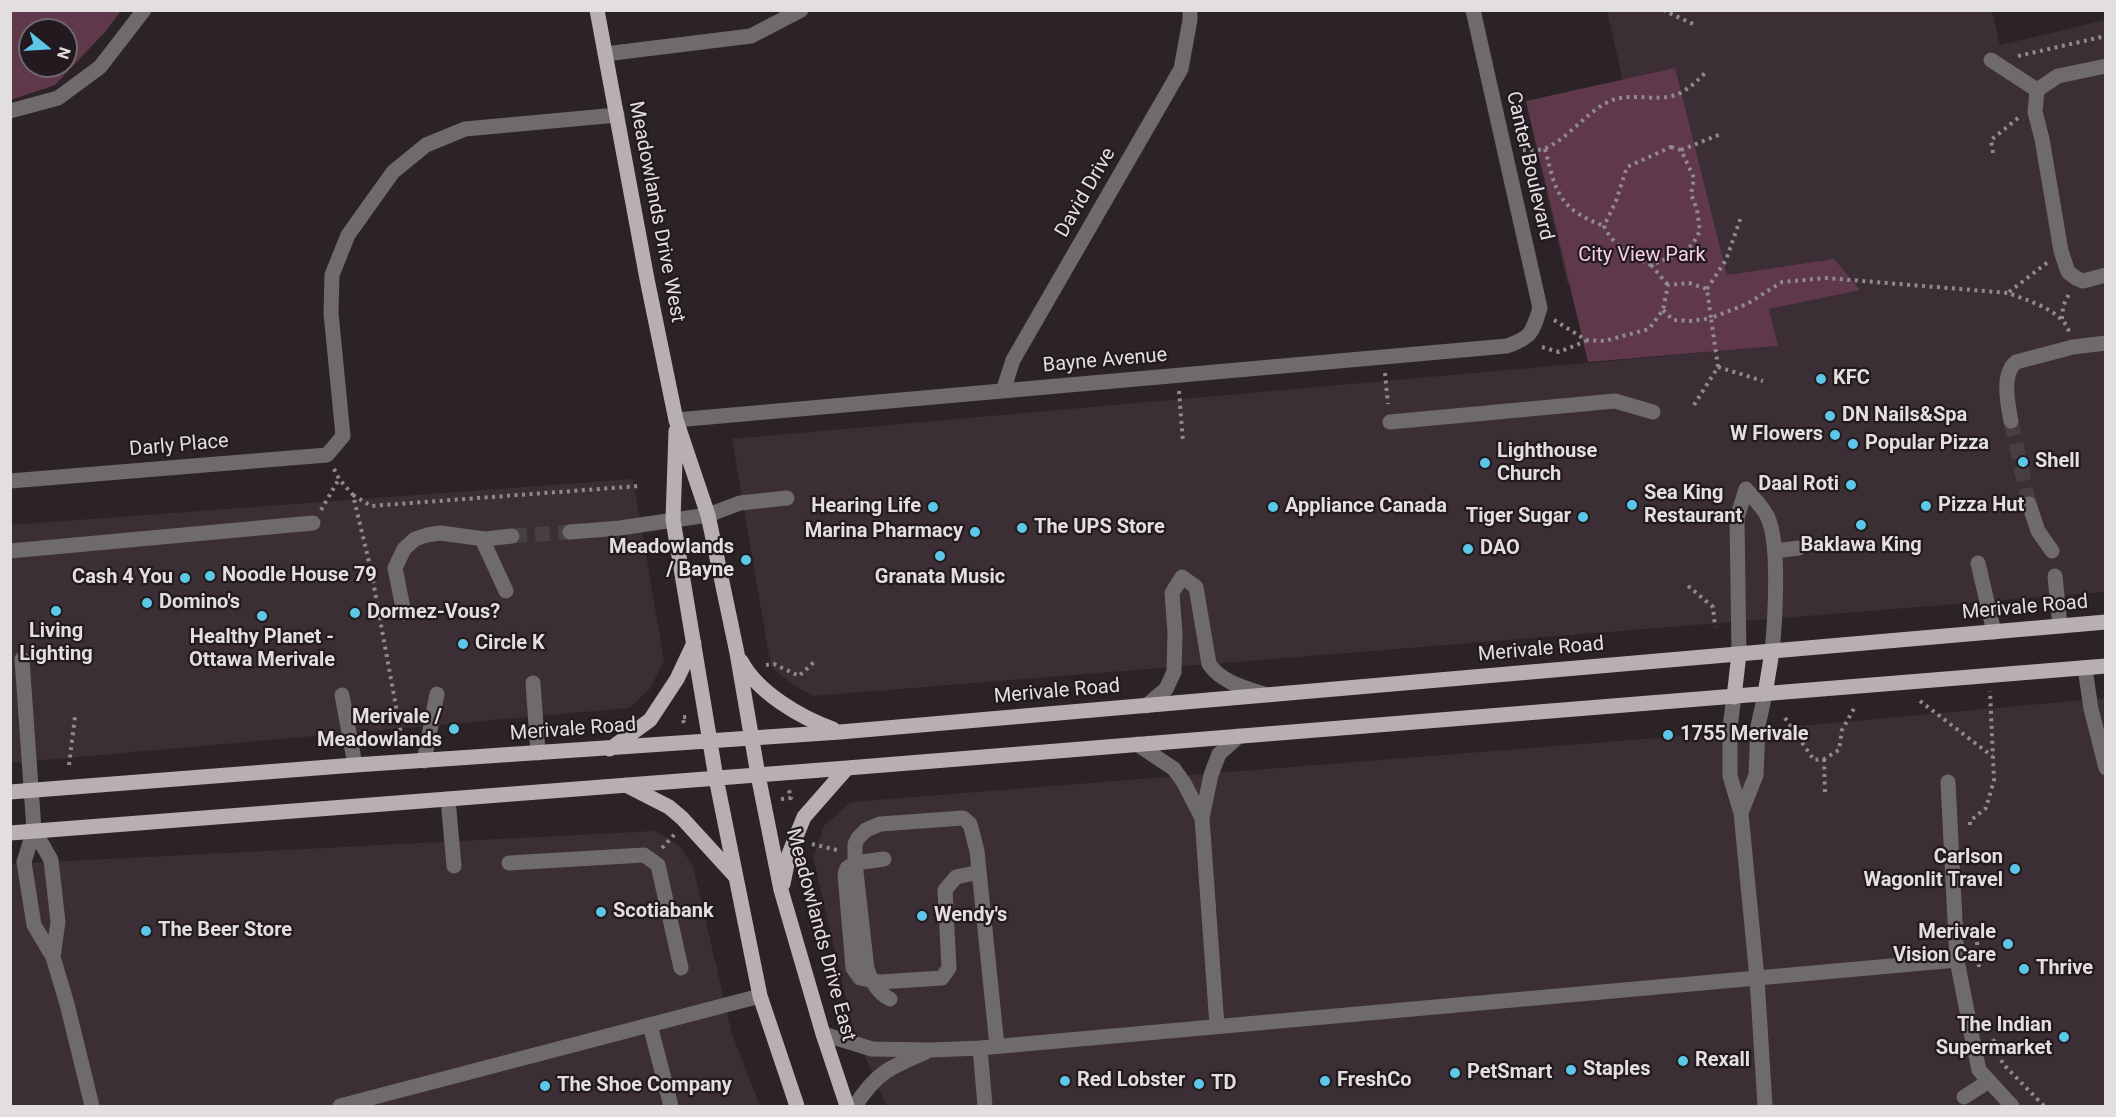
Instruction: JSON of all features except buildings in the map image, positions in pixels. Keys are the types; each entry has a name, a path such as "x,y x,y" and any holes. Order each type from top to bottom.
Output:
{"main road":[{"name":"Meadowlands Drive West","path":"597,10 676,420 708,515 752,738"},
{"name":"Meadowlands Drive West","path":"676,420 673,520 711,741"},
{"name":"Merivale Road","path":"10,792 424,760 840,732 2106,622"},
{"path":"610,749 650,720 677,679 694,643"},
{"path":"1765,694 1772,652"},
{"path":"737,653 748,674 781,702 813,722 840,732"},
{"path":"1734,697 1739,654"},
{"path":"10,833 2106,666"},
{"name":"Meadowlands Drive East","path":"752,738 781,890 847,1107"},
{"path":"711,741 735,877 760,996 797,1107"},
{"path":"781,890 789,854 804,817 847,768"},
{"path":"626,785 669,807 735,877"}],"street":[{"path":"10,111 58,98 100,67 144,10"},
{"path":"605,54 751,36 801,10"},
{"name":"David Drive","path":"1003,391 1013,360 1181,69 1190,10"},
{"name":"Canter Boulevard","path":"1473,10 1540,308"},
{"path":"1996,64 2037,90"},
{"path":"2037,90 2058,76 2106,66"},
{"path":"2037,90 2036,112 2061,251 2068,272 2076,279 2083,280 2106,275"},
{"path":"327,454 343,436 331,313 332,275 348,235 393,172 426,145 465,129 617,115"},
{"path":"1529,334 1540,308"},
{"name":"Bayne Avenue","path":"676,420 1507,346 1529,334"},
{"path":"2011,422 2008,374 2010,366 2016,362 2073,347 2106,343"},
{"path":"1390,422 1615,401 1653,412"},
{"name":"Darly Place","path":"10,481 327,454"},
{"path":"1739,654 1737,518 1746,489 1768,518 1775,551 1772,652"},
{"path":"570,532 620,528 708,515 740,503 787,498"},
{"path":"2028,504 2038,531 2052,551"},
{"path":"10,551 314,523"},
{"path":"404,613 395,568 404,549 415,539 440,533 482,539 512,536"},
{"path":"482,539 506,591"},
{"path":"1775,551 1799,548"},
{"path":"1978,563 1994,632"},
{"path":"2055,576 2060,626"},
{"path":"1146,706 1166,689 1174,672 1175,633 1172,593 1182,577 1196,587 1209,664 1212,669 1229,681 1267,695"},
{"path":"22,659 34,830 24,862 34,925 53,957 92,1107"},
{"path":"2085,668 2091,709 2106,768"},
{"path":"533,683 538,753"},
{"path":"424,760 437,694"},
{"path":"1741,813 1756,775 1758,726 1765,694"},
{"path":"342,695 356,765"},
{"path":"1734,697 1730,727 1730,776 1741,813 1757,978 1765,1107"},
{"path":"1217,1026 1202,818 1211,775 1219,754 1239,736"},
{"path":"1137,744 1174,769 1202,818"},
{"path":"1948,782 1957,960 1979,1070 2012,1107"},
{"path":"448,799 454,866"},
{"path":"890,999 882,994 867,969 855,844 858,838 874,825 963,818 970,824 977,851 997,1046"},
{"path":"34,830 51,860 58,922 53,957"},
{"path":"509,863 644,855 658,865 681,968"},
{"path":"855,858 884,859"},
{"path":"872,980 880,982 942,978 949,968 945,890 956,877 979,872"},
{"path":"823,1034 872,1048 931,1050 980,1048 1957,960"},
{"path":"340,1107 760,996"},
{"path":"650,1025 671,1107"},
{"path":"980,1048 985,1107"},
{"path":"855,1107 866,1089 890,1067 931,1050"},
{"path":"1964,1097 1989,1082"}],"path":[{"path":"1663,10 1693,24"},
{"path":"1996,64 2016,56 2106,36"},
{"path":"1504,151 1545,149 1581,120 1611,100 1674,95 1691,86 1705,73"},
{"path":"1993,153 1991,140 2021,115"},
{"path":"1604,226 1616,201 1627,167 1671,147 1681,150 1721,134"},
{"path":"1545,149 1554,185 1570,209 1582,218 1604,226 1610,238 1630,255 1651,265 1668,285"},
{"path":"1651,265 1681,253 1692,245 1700,231 1697,210 1691,194 1694,178 1681,150"},
{"path":"1694,405 1718,367 1707,288 1726,260 1741,217"},
{"path":"2008,293 2053,258"},
{"path":"1663,310 1673,320 1692,321 1711,318 1747,304 1782,282 1827,278 2008,293 2031,301 2067,323 2073,347"},
{"path":"2062,319 2064,306 2076,279"},
{"path":"1668,285 1689,283 1707,288"},
{"path":"1529,334 1537,346 1559,351 1586,340 1604,341 1649,328 1663,310 1668,285"},
{"path":"1540,308 1548,317 1586,340"},
{"path":"1384,357 1390,422"},
{"path":"1718,367 1764,381"},
{"path":"1178,376 1183,442"},
{"path":"327,454 339,479 353,495 371,506 639,486"},
{"path":"314,523 339,479"},
{"path":"353,495 371,570 401,735"},
{"path":"1688,586 1713,607 1715,627"},
{"path":"768,674 764,668 774,664 799,676 814,662"},
{"path":"1951,846 1968,843 1970,821 1986,808 1994,780 1989,676"},
{"path":"1920,701 1992,756"},
{"path":"1785,718 1815,760 1824,759 1839,750 1842,730 1857,705"},
{"path":"69,765 75,717"},
{"path":"684,723 682,717 690,717"},
{"path":"1824,759 1825,794"},
{"path":"780,799 791,798 789,790"},
{"path":"805,837 812,845 855,858"},
{"path":"1976,939 1980,975"},
{"path":"1990,1030 2003,1064 2044,1107"}],"shaded area":[{"path":"1607,11 1992,11 2000,45 2105,20 2105,592 813,696 792,684 771,667 732,439 1778,346 1769,309 1728,278 1572,289 1567,282 1526,103 1623,81"},
{"path":"633,479 664,661 649,690 629,708 11,763 10,525"},
{"path":"2105,698 2105,1106 886,1106 852,1024 813,857 824,826 851,802 1745,731"},
{"path":"655,831 678,844 693,866 732,1034 760,1106 11,1106 11,864"}],"green space":[{"path":"10,11 121,11 78,61 78,18 18,18 18,78 62,78 55,85 11,100"},
{"name":"City View Park","path":"1675,68 1727,275 1834,259 1860,290 1769,309 1778,346 1588,362 1526,101"}],"tunnel":[{"path":"2011,421 2029,504"},
{"path":"512,536 570,532"}],"place":[{"name":"KFC","path":"1821,379"},
{"name":"DN Nails&Spa","path":"1830,416"},
{"name":"W Flowers","path":"1835,435"},
{"name":"Popular Pizza","path":"1853,444"},
{"name":"Shell","path":"2023,462"},
{"name":"Lighthouse Church","path":"1485,463"},
{"name":"Daal Roti","path":"1851,485"},
{"name":"Sea King Restaurant","path":"1632,505"},
{"name":"Pizza Hut","path":"1926,506"},
{"name":"Hearing Life","path":"933,507"},
{"name":"Appliance Canada","path":"1273,507"},
{"name":"Tiger Sugar","path":"1583,517"},
{"name":"Baklawa King","path":"1861,525"},
{"name":"The UPS Store","path":"1022,528"},
{"name":"Marina Pharmacy","path":"975,532"},
{"name":"DAO","path":"1468,549"},
{"name":"Granata Music","path":"940,556"},
{"name":"Meadowlands / Bayne","path":"746,560"},
{"name":"Noodle House 79","path":"210,576"},
{"name":"Cash 4 You","path":"185,578"},
{"name":"Domino's","path":"147,603"},
{"name":"Living Lighting","path":"56,611"},
{"name":"Dormez-Vous?","path":"355,613"},
{"name":"Healthy Planet - Ottawa Merivale","path":"262,616"},
{"name":"Circle K","path":"463,644"},
{"name":"Merivale / Meadowlands","path":"454,729"},
{"name":"1755 Merivale","path":"1668,735"},
{"name":"Carlson Wagonlit Travel","path":"2015,869"},
{"name":"Scotiabank","path":"601,912"},
{"name":"Wendy's","path":"922,916"},
{"name":"The Beer Store","path":"146,931"},
{"name":"Merivale Vision Care","path":"2008,944"},
{"name":"Thrive","path":"2024,969"},
{"name":"The Indian Supermarket","path":"2064,1037"},
{"name":"Rexall","path":"1683,1061"},
{"name":"Staples","path":"1571,1070"},
{"name":"PetSmart","path":"1455,1073"},
{"name":"Red Lobster","path":"1065,1081"},
{"name":"FreshCo","path":"1325,1081"},
{"name":"TD","path":"1199,1084"},
{"name":"The Shoe Company","path":"545,1086"}]}
